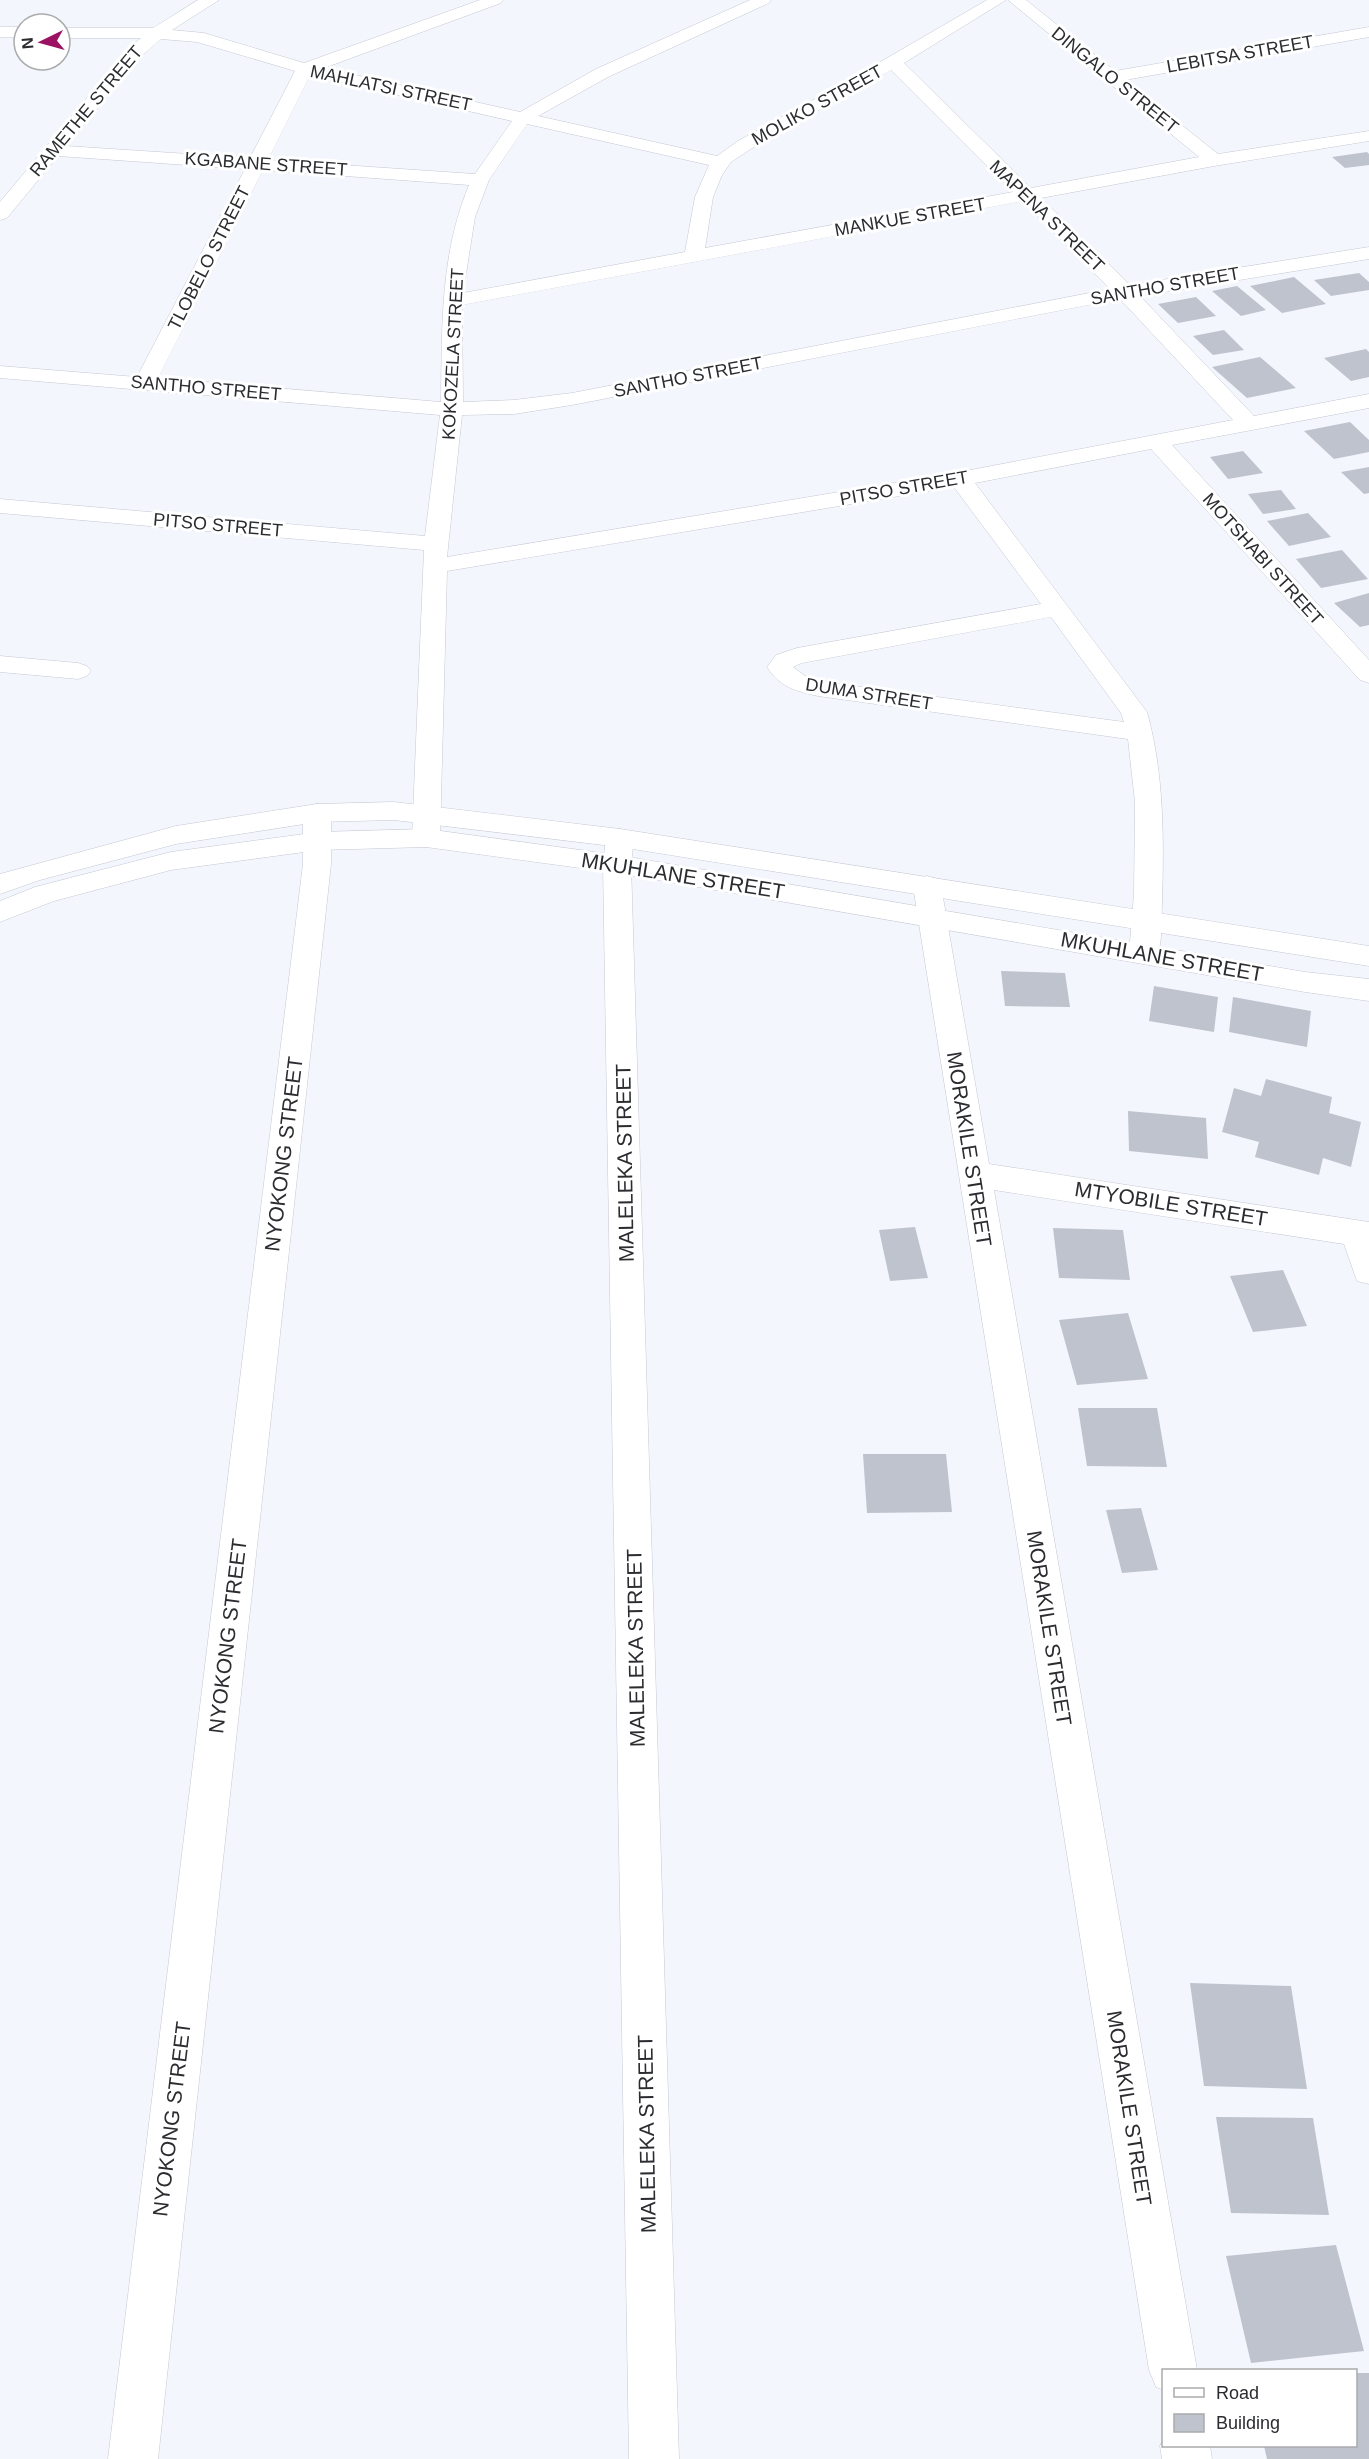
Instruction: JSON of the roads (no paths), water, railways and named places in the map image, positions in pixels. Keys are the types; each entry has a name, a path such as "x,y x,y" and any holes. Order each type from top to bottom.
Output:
{"street":[{"name":"RAMETHE STREET","path":"0,214 108,82 155,33 193,8 211,0"},
{"path":"305,69 495,0"},
{"name":"KOKOZELA STREET","path":"427,826 436,555 452,409 452,302 465,218 480,180 523,117 602,73 763,0"},
{"name":"MOLIKO STREET","path":"695,255 697,222 705,193 721,162 762,134 893,62 998,0"},
{"name":"DINGALO STREET","path":"1016,0 1214,160"},
{"name":"LEBITSA STREET","path":"1110,77 1369,32"},
{"name":"MAHLATSI STREET","path":"72,33 181,34 214,40 305,69 721,162"},
{"name":"MAPENA STREET","path":"893,62 1125,292 1249,424"},
{"name":"TLOBELO STREET","path":"145,383 305,69"},
{"name":"MANKUE STREET","path":"452,302 1214,160 1369,136"},
{"name":"KGABANE STREET","path":"52,150 480,180"},
{"name":"SANTHO STREET","path":"0,372 452,409 514,407 572,399 1125,292 1369,253"},
{"name":"PITSO STREET","path":"0,506 436,555 960,478 1367,403"},
{"name":"MOTSHABI STREET","path":"1157,442 1369,675"},
{"path":"960,478 1134,712 1141,733 1150,785 1148,921 1144,954"},
{"name":"DUMA STREET","path":"1057,609 796,656 785,660 780,668 784,675 801,684 832,691 1141,733"},
{"path":"0,664 78,671"},
{"name":"MKUHLANE STREET","path":"0,884 32,873 176,835 318,827 427,826 618,851 929,902 1144,954 1305,982 1369,990"},
{"name":"MKUHLANE STREET","path":"0,912 45,894 171,861 318,827"},
{"name":"NYOKONG STREET","path":"133,2459 318,827"},
{"name":"MALELEKA STREET","path":"618,851 654,2459"},
{"name":"MKUHLANE STREET","path":"929,902 1148,921 1369,956"},
{"name":"MORAKILE STREET","path":"929,902 1173,2369"},
{"name":"MTYOBILE STREET","path":"973,1174 1363,1234"},
{"path":"1363,1234 1369,1270"}]}
